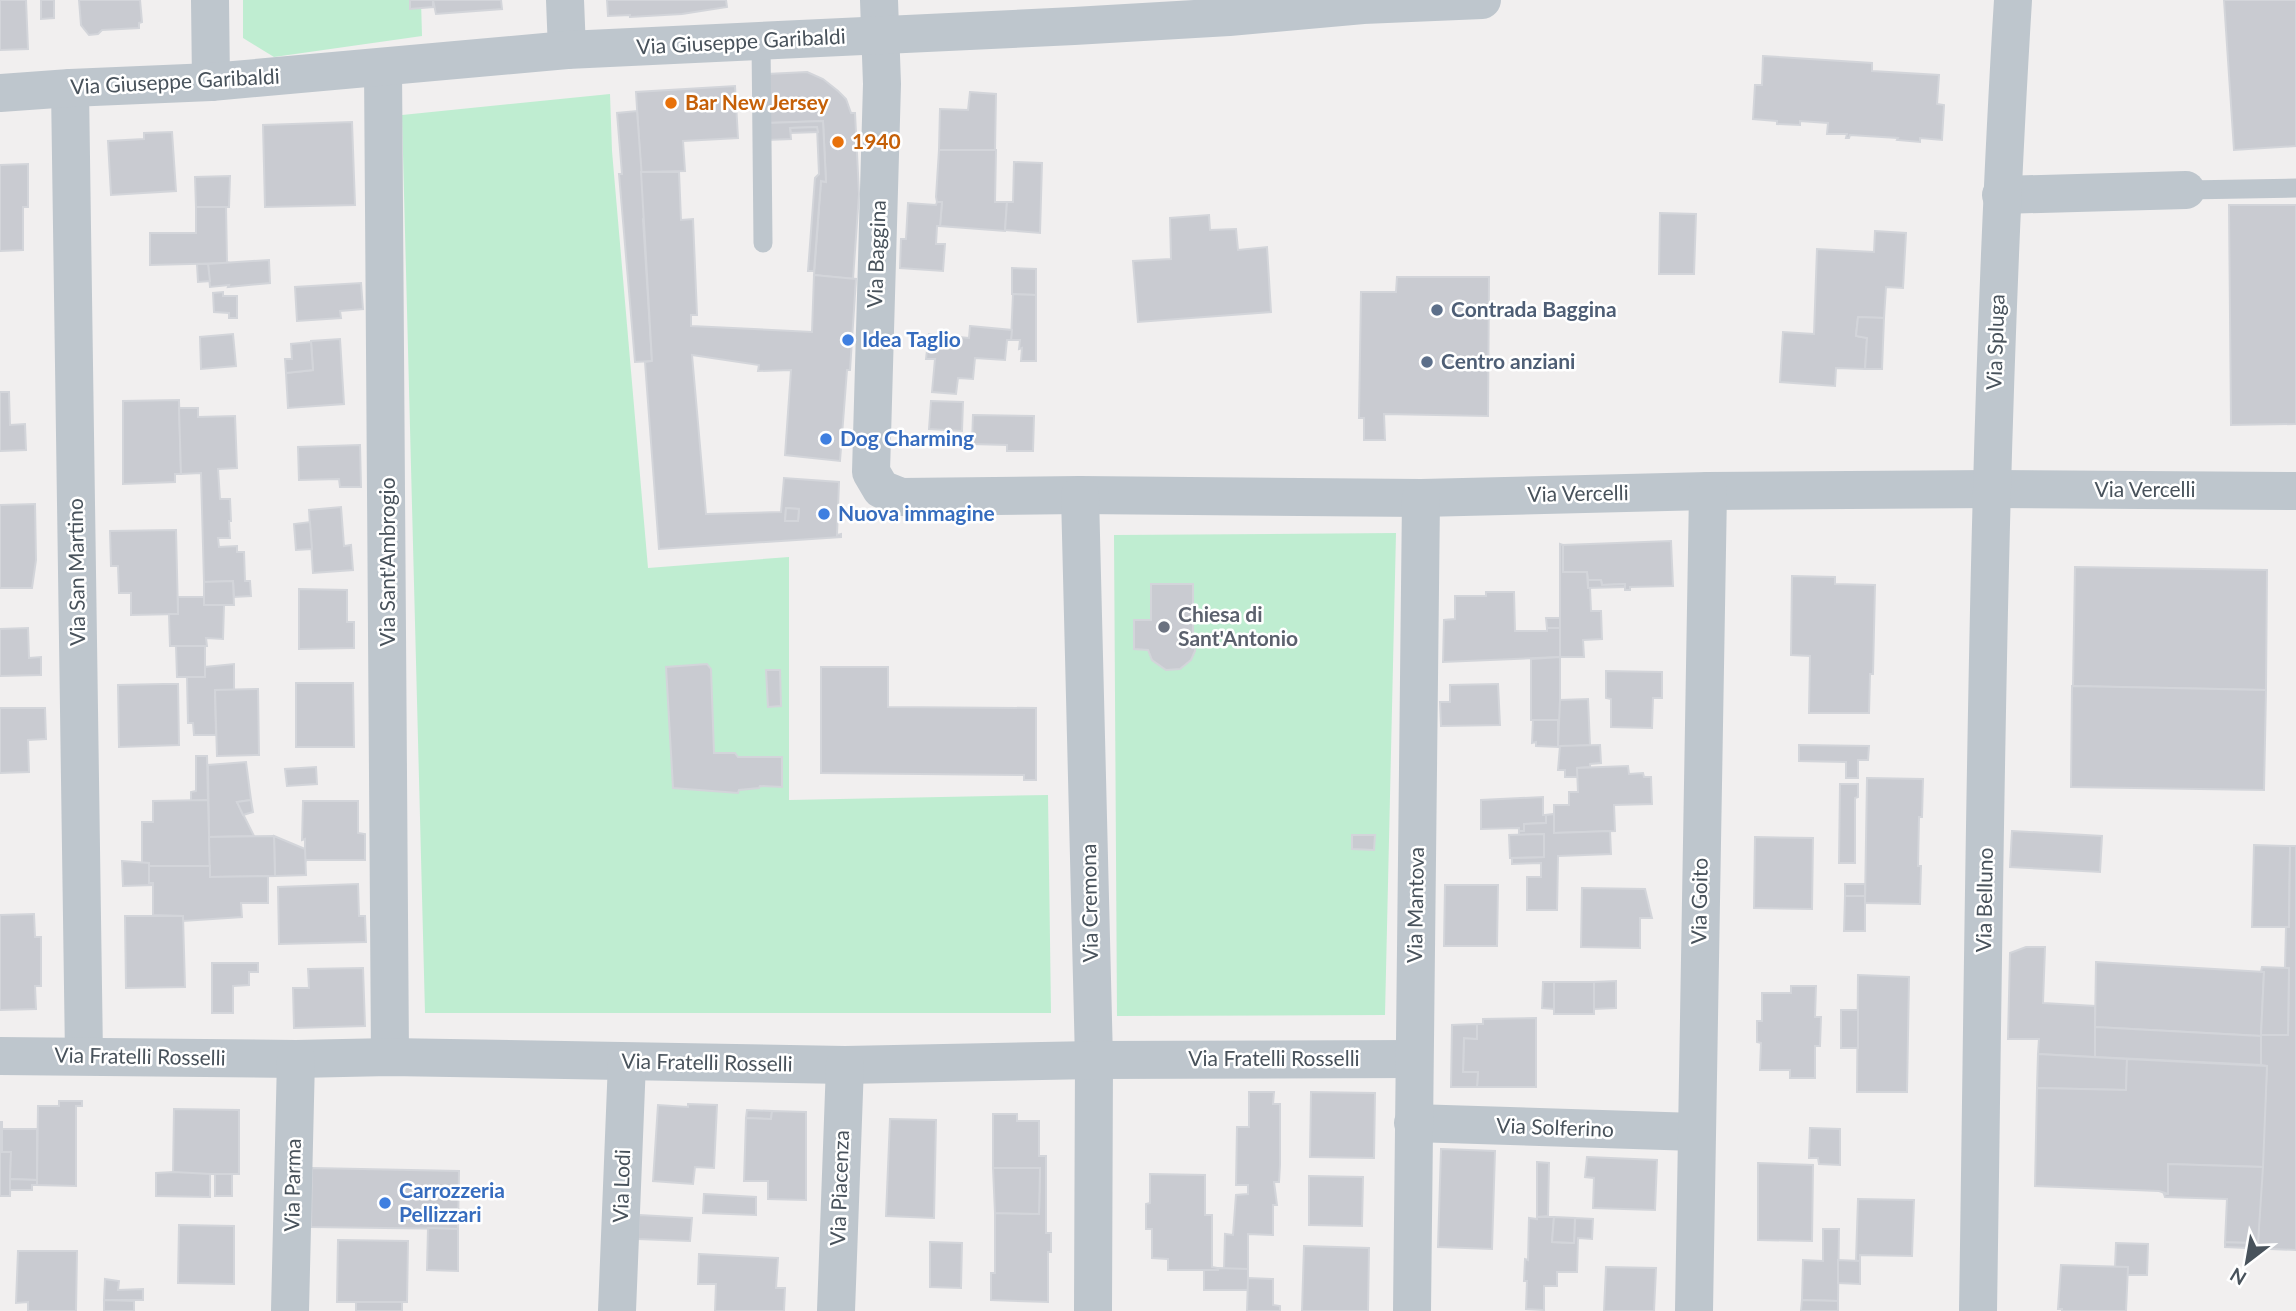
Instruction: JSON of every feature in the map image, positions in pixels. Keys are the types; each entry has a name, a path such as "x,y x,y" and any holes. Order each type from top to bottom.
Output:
{"street":[{"path":"210,0 211,82"},
{"path":"565,0 567,50"},
{"name":"Via Giuseppe Garibaldi","path":"0,93 211,82 567,50 761,41 879,18 1482,0"},
{"name":"Via Spluga","path":"1992,489 2001,195 2013,0"},
{"name":"Via Baggina","path":"871,472 882,84 879,18"},
{"name":"Via Sant'Ambrogio","path":"383,67 390,1057"},
{"name":"Via San Martino","path":"70,88 84,1056"},
{"path":"2001,195 2186,190"},
{"name":"Via Vercelli","path":"871,472 881,489 901,497 1080,495 1421,498 1708,491 1992,489 2296,491"},
{"name":"Via Belluno","path":"1978,1311 1992,489"},
{"name":"Via Goito","path":"1694,1311 1708,491"},
{"name":"Via Cremona","path":"1080,495 1094,1060 1093,1311"},
{"name":"Via Mantova","path":"1412,1311 1421,498"},
{"name":"Via Fratelli Rosselli","path":"0,1056 296,1059 390,1057 845,1065 1094,1060 1413,1059"},
{"name":"Via Parma","path":"290,1311 296,1059"},
{"name":"Via Lodi","path":"617,1311 627,1062"},
{"name":"Via Piacenza","path":"836,1311 845,1065"},
{"name":"Via Solferino","path":"1413,1123 1696,1132"}],"lane":[{"path":"761,41 762,243"},
{"path":"2186,190 2296,188"}],"green space":[{"path":"243,0 421,0 422,36 274,57 243,38"},
{"path":"610,94 612,151 648,568 789,557 789,800 1048,795 1051,1013 425,1013 402,115"},
{"path":"1396,533 1385,1015 1117,1016 1114,535"}],"building":[{"path":"0,0 26,0 28,49 0,50"},
{"path":"41,0 54,0 54,18 41,19"},
{"path":"79,0 140,0 142,22 139,23 139,28 102,30 98,34 89,35 81,25"},
{"path":"410,0 433,0 433,7 410,9"},
{"path":"433,0 501,0 502,9 436,14"},
{"path":"607,0 726,0 727,7 682,14 608,16"},
{"path":"2224,0 2296,0 2296,146 2234,150"},
{"path":"1763,56 1872,63 1872,71 1939,75 1937,104 1944,105 1942,140 1920,138 1920,142 1850,135 1846,138 1847,134 1827,134 1828,123 1800,121 1800,125 1777,124 1777,121 1753,119 1755,85 1762,85"},
{"path":"807,72 823,79 838,91 846,99 851,113 855,113 859,194 853,279 814,275 821,181 826,182 823,121 769,123 767,74"},
{"path":"735,86 738,138 683,141 685,171 641,172 636,92"},
{"path":"970,92 996,94 995,150 939,150 940,109 968,110"},
{"path":"637,111 652,361 635,362 619,174 622,174 617,113"},
{"path":"823,121 826,182 821,181 814,271 808,271 815,178 819,174 817,127 790,128 791,139 767,140 767,123"},
{"path":"352,122 355,205 265,207 263,125"},
{"path":"817,127 818,132 791,133 790,128"},
{"path":"172,132 176,191 111,195 108,141 144,139 144,133"},
{"path":"939,150 996,150 995,202 1007,202 1005,231 940,226 942,202 937,202 936,197"},
{"path":"1014,162 1042,163 1040,233 1005,230 1007,202 1013,202"},
{"path":"28,164 28,207 23,207 23,250 0,251 0,165"},
{"path":"641,172 679,172 681,220 693,219 697,315 691,315 691,326 812,332 814,275 856,279 840,461 785,455 791,370 758,371 759,365 692,355 706,514 781,512 784,478 839,482 837,535 841,534 841,537 659,549 645,362 652,361","holes":["786,508 799,509 798,521 785,521"]},
{"path":"230,176 229,207 196,207 195,177"},
{"path":"937,202 942,202 936,244 945,244 943,271 900,268 901,239 906,239 908,203 936,205"},
{"path":"2229,205 2296,205 2296,424 2231,425"},
{"path":"196,207 226,207 227,262 230,263 150,265 150,233 196,233"},
{"path":"1660,213 1696,214 1694,274 1659,274"},
{"path":"1209,215 1210,230 1236,229 1238,250 1267,247 1271,312 1138,322 1133,261 1171,259 1170,218"},
{"path":"1875,231 1906,233 1903,288 1886,287 1884,318 1858,317 1856,336 1867,338 1865,369 1836,368 1835,386 1780,382 1783,332 1814,334 1817,249 1874,252"},
{"path":"269,260 270,283 210,287 208,264"},
{"path":"197,264 208,264 210,281 198,282"},
{"path":"1012,268 1036,269 1036,295 1012,294"},
{"path":"1397,277 1489,277 1488,416 1384,414 1385,440 1364,440 1364,418 1359,418 1361,292 1396,292"},
{"path":"361,283 363,309 340,311 341,318 297,321 295,287"},
{"path":"223,292 223,296 237,296 237,318 229,318 229,313 214,312 213,293"},
{"path":"1013,294 1036,295 1036,361 1021,361 1020,340 1011,340"},
{"path":"1858,317 1884,318 1882,369 1865,369 1867,338 1856,336"},
{"path":"970,326 1012,330 1011,340 1007,340 1005,360 975,358 973,379 958,378 956,394 932,392 935,359 926,359 929,334 969,338"},
{"path":"233,334 236,366 201,369 200,337"},
{"path":"340,339 344,404 288,408 286,373 313,370 311,341"},
{"path":"311,342 313,370 286,373 285,359 292,359 291,344"},
{"path":"0,392 9,392 10,425 25,424 26,450 0,451"},
{"path":"179,400 181,474 175,474 175,482 123,484 123,401"},
{"path":"931,401 963,402 962,431 929,429"},
{"path":"179,408 198,408 198,417 235,416 237,468 218,469 220,499 230,499 230,538 218,538 219,547 237,546 237,552 244,552 245,581 250,581 251,596 234,597 233,581 204,582 201,473 181,474"},
{"path":"973,415 1034,416 1033,451 1007,451 1007,445 972,444"},
{"path":"360,445 361,487 340,487 339,479 299,480 298,447"},
{"path":"35,504 36,560 32,588 0,588 0,505"},
{"path":"341,507 344,546 351,545 353,570 313,573 309,510"},
{"path":"786,508 799,509 798,521 785,521"},
{"path":"310,522 312,549 296,550 294,524"},
{"path":"176,530 178,614 131,615 131,593 119,593 118,566 111,566 110,531"},
{"path":"1671,541 1673,586 1630,587 1630,590 1625,590 1625,584 1602,585 1601,580 1588,580 1587,572 1563,572 1563,545"},
{"path":"1560,544 1563,545 1563,572 1587,572 1591,611 1601,611 1602,639 1583,640 1584,657 1560,657"},
{"path":"2075,567 2267,570 2266,690 2073,686"},
{"path":"1792,576 1835,577 1835,584 1875,585 1873,674 1870,674 1869,713 1809,713 1810,656 1791,655"},
{"path":"1588,580 1601,580 1602,585 1625,584 1625,587 1588,588"},
{"path":"233,581 234,605 204,605 204,582"},
{"name":"Chiesa di Sant'Antonio","path":"1151,584 1193,584 1195,651 1191,660 1180,669 1166,670 1152,660 1148,650 1134,649 1134,620 1151,620"},
{"path":"299,589 347,590 347,622 354,622 354,648 299,649"},
{"path":"1486,592 1514,592 1515,631 1547,631 1547,628 1560,628 1560,657 1443,662 1444,620 1455,619 1455,596 1486,596"},
{"path":"178,597 204,597 204,605 224,605 223,639 206,638 207,646 170,646 169,614 178,614"},
{"path":"1546,618 1560,618 1560,628 1547,628"},
{"path":"28,628 29,658 41,657 41,675 0,676 0,629"},
{"path":"176,646 205,646 205,677 177,677"},
{"path":"1560,657 1560,720 1531,720 1531,659"},
{"path":"234,664 234,690 215,690 216,735 194,735 193,723 188,723 187,677 205,677 205,667"},
{"path":"707,664 711,669 714,753 735,753 738,757 782,757 782,787 760,786 739,790 738,793 673,788 666,667"},
{"path":"821,667 888,667 888,707 1036,708 1036,780 1024,780 1024,775 821,773"},
{"path":"766,670 780,670 781,706 768,707"},
{"path":"1606,671 1662,672 1662,698 1653,698 1652,728 1611,727 1611,699 1606,698"},
{"path":"296,683 353,683 354,747 296,747"},
{"path":"178,684 179,745 119,747 118,685"},
{"path":"1498,684 1500,725 1441,726 1440,702 1450,702 1450,685"},
{"path":"2072,686 2266,690 2264,790 2071,787"},
{"path":"258,689 259,755 217,756 215,690"},
{"path":"1588,699 1590,745 1558,747 1560,700"},
{"path":"0,708 45,708 46,739 28,740 29,772 0,773"},
{"path":"1533,720 1558,720 1558,747 1536,746 1536,742 1532,743"},
{"path":"1600,745 1601,763 1577,768 1578,777 1565,777 1565,770 1558,770 1560,746"},
{"path":"1799,745 1869,746 1868,760 1858,760 1858,778 1846,778 1846,762 1799,761"},
{"path":"196,756 207,756 208,800 191,801 191,792 196,791"},
{"path":"246,762 251,800 237,802 254,836 209,837 208,765"},
{"path":"1628,766 1629,774 1643,773 1644,777 1651,777 1652,804 1614,805 1615,831 1554,833 1554,805 1569,805 1569,792 1578,792 1577,768"},
{"path":"316,767 317,784 287,786 285,769"},
{"path":"1867,778 1923,779 1922,817 1919,817 1920,904 1865,903"},
{"path":"1840,784 1858,784 1858,797 1855,798 1855,863 1839,863"},
{"path":"1543,797 1546,823 1524,824 1524,831 1519,831 1519,828 1481,829 1481,800"},
{"path":"208,800 210,866 149,866 149,863 142,863 142,822 153,822 153,801"},
{"path":"251,800 253,812 243,815 237,802"},
{"path":"303,801 358,801 358,833 365,834 365,860 306,860 305,863 305,839 302,840"},
{"path":"1554,814 1554,833 1610,831 1611,854 1558,856 1557,910 1527,910 1527,877 1541,877 1541,863 1512,864 1512,858 1544,857 1544,834 1519,835 1519,831 1524,831 1524,824 1546,823 1546,815"},
{"path":"2012,831 2102,836 2100,872 2010,867"},
{"path":"1544,834 1544,857 1510,858 1509,835"},
{"path":"1352,835 1375,835 1374,850 1352,849"},
{"path":"274,836 305,849 306,875 275,876"},
{"path":"274,836 275,876 210,877 209,837"},
{"path":"1755,837 1813,838 1812,909 1754,908"},
{"path":"2254,845 2290,846 2289,927 2252,927"},
{"path":"2290,846 2296,846 2296,1250 2225,1247 2225,1242 2258,1243 2267,1066 2261,1065 2261,1035 2288,1035 2289,968 2285,968 2286,927 2289,927"},
{"path":"122,861 149,863 149,883 153,885 123,886"},
{"path":"149,866 210,866 210,877 268,876 268,903 241,903 242,917 183,921 183,916 153,915 153,883 149,883"},
{"path":"358,884 359,916 365,916 366,942 279,944 278,887"},
{"path":"1845,884 1865,884 1865,896 1845,896"},
{"path":"1445,885 1498,885 1497,946 1444,946"},
{"path":"1582,888 1645,889 1652,918 1640,918 1640,948 1581,947"},
{"path":"1845,896 1865,896 1865,931 1844,931"},
{"path":"34,914 35,937 41,937 41,986 35,986 36,1009 0,1010 0,915"},
{"path":"125,916 183,916 185,987 126,988"},
{"path":"2026,947 2045,947 2043,1003 2095,1006 2095,1057 2038,1054 2039,1039 2008,1039 2010,953"},
{"path":"2096,962 2264,972 2261,1036 2095,1027"},
{"path":"212,963 258,963 258,972 249,972 249,985 233,986 233,1013 212,1013"},
{"path":"2262,967 2289,968 2288,1035 2261,1035"},
{"path":"363,968 365,1026 294,1028 293,988 309,988 308,969"},
{"path":"1858,975 1909,977 1907,1092 1857,1092"},
{"path":"1616,981 1616,1008 1594,1009 1594,982"},
{"path":"1543,982 1554,982 1554,1009 1542,1008"},
{"path":"1554,982 1594,982 1594,1014 1554,1014"},
{"path":"1791,986 1816,986 1815,1017 1821,1017 1820,1046 1815,1046 1815,1078 1790,1078 1790,1070 1760,1070 1761,1043 1757,1042 1757,1021 1762,1021 1762,993 1791,993"},
{"path":"1841,1010 1858,1010 1858,1048 1841,1048"},
{"path":"1536,1018 1536,1087 1477,1087 1478,1072 1463,1072 1464,1038 1477,1039 1477,1024 1483,1024 1483,1019"},
{"path":"1477,1024 1477,1039 1464,1038 1463,1072 1478,1072 1477,1087 1451,1087 1452,1025"},
{"path":"2095,1027 2261,1036 2261,1065 2095,1057"},
{"path":"2038,1054 2127,1059 2126,1090 2037,1088"},
{"path":"2127,1059 2267,1066 2263,1167 2168,1164 2168,1194 2159,1191 2035,1186 2037,1088 2126,1090"},
{"path":"1249,1092 1274,1092 1273,1104 1280,1104 1280,1165 1279,1182 1274,1182 1277,1205 1273,1205 1273,1235 1248,1234 1248,1269 1224,1269 1225,1234 1233,1235 1236,1195 1248,1194 1248,1185 1236,1185 1237,1127 1249,1127"},
{"path":"1311,1092 1375,1093 1374,1158 1310,1157"},
{"path":"59,1101 82,1101 82,1106 76,1106 76,1186 37,1185 38,1106 59,1106"},
{"path":"688,1104 717,1105 714,1168 695,1167 693,1184 653,1181 658,1105 688,1107"},
{"path":"174,1109 239,1110 239,1174 173,1174"},
{"path":"747,1110 772,1111 771,1119 746,1118"},
{"path":"772,1111 806,1112 806,1200 768,1199 768,1181 744,1181 746,1118 771,1119"},
{"path":"993,1114 1017,1114 1017,1121 1039,1121 1039,1156 1046,1156 1046,1233 1051,1233 1051,1252 1048,1252 1048,1302 991,1300 991,1273 995,1273 995,1213 1039,1214 1040,1168 993,1168"},
{"path":"890,1119 936,1120 934,1218 886,1216"},
{"path":"0,1122 2,1152 11,1152 10,1196 0,1196"},
{"path":"1810,1128 1840,1129 1840,1165 1819,1164 1818,1158 1809,1158"},
{"path":"2,1129 37,1129 37,1180 10,1179 11,1152 2,1152"},
{"path":"1441,1149 1495,1151 1492,1249 1438,1247"},
{"path":"1587,1157 1657,1160 1655,1210 1593,1208 1594,1178 1585,1177"},
{"path":"1537,1162 1549,1163 1548,1216 1537,1217"},
{"path":"1758,1163 1813,1165 1812,1241 1758,1240"},
{"path":"2168,1164 2263,1167 2258,1243 2225,1242 2227,1199 2165,1197 2164,1194 2168,1194"},
{"path":"312,1168 459,1171 458,1229 311,1227"},
{"path":"993,1168 1040,1168 1039,1214 995,1213"},
{"path":"156,1173 210,1174 210,1197 156,1196"},
{"path":"215,1174 232,1174 232,1196 215,1196"},
{"path":"1150,1174 1205,1175 1205,1215 1212,1215 1212,1267 1218,1270 1168,1270 1168,1259 1152,1258 1152,1229 1146,1229 1146,1204 1150,1203"},
{"path":"1309,1176 1363,1177 1362,1226 1309,1225"},
{"path":"10,1179 37,1180 37,1185 32,1185 32,1190 10,1190"},
{"path":"704,1194 756,1197 756,1215 703,1213"},
{"path":"1858,1199 1914,1200 1912,1256 1860,1255 1860,1261 1856,1261"},
{"path":"639,1215 692,1218 690,1241 638,1239"},
{"path":"1554,1217 1552,1242 1574,1243 1575,1218 1593,1219 1592,1239 1578,1238 1577,1272 1557,1272 1557,1286 1544,1286 1544,1310 1526,1309 1527,1281 1524,1281 1525,1259 1528,1260 1529,1218"},
{"path":"1554,1217 1575,1218 1574,1243 1552,1242"},
{"path":"179,1225 234,1226 234,1284 178,1283"},
{"path":"428,1228 458,1229 458,1271 427,1270"},
{"path":"1823,1229 1839,1229 1838,1301 1802,1300 1803,1260 1823,1261"},
{"path":"338,1240 408,1241 407,1302 337,1302"},
{"path":"930,1242 962,1243 961,1288 930,1287"},
{"path":"2116,1243 2148,1244 2147,1275 2127,1275 2128,1267 2115,1267"},
{"path":"1304,1246 1369,1248 1368,1311 1302,1311"},
{"path":"18,1251 77,1251 76,1311 28,1311 28,1302 16,1303"},
{"path":"699,1254 778,1258 776,1288 785,1288 784,1311 715,1311 716,1284 698,1284"},
{"path":"1838,1260 1860,1261 1860,1284 1838,1283"},
{"path":"2061,1265 2128,1267 2126,1311 2058,1309"},
{"path":"1606,1267 1656,1268 1654,1311 1604,1311"},
{"path":"1248,1269 1248,1290 1204,1290 1204,1270"},
{"path":"1248,1278 1273,1279 1273,1305 1280,1306 1280,1311 1247,1311"},
{"path":"105,1279 119,1281 118,1290 143,1289 143,1300 104,1300"},
{"path":"104,1300 134,1301 134,1311 104,1311"},
{"path":"1802,1300 1838,1301 1838,1311 1801,1311"},
{"path":"356,1302 402,1302 402,1311 356,1311"}],"place":[{"name":"Bar New Jersey","path":"671,103"},
{"name":"1940","path":"838,142"},
{"name":"Contrada Baggina","path":"1437,310"},
{"name":"Idea Taglio","path":"848,340"},
{"name":"Centro anziani","path":"1427,362"},
{"name":"Dog Charming","path":"826,439"},
{"name":"Nuova immagine","path":"824,514"},
{"name":"Chiesa di Sant'Antonio","path":"1164,627"},
{"name":"Carrozzeria Pellizzari","path":"385,1203"}]}
